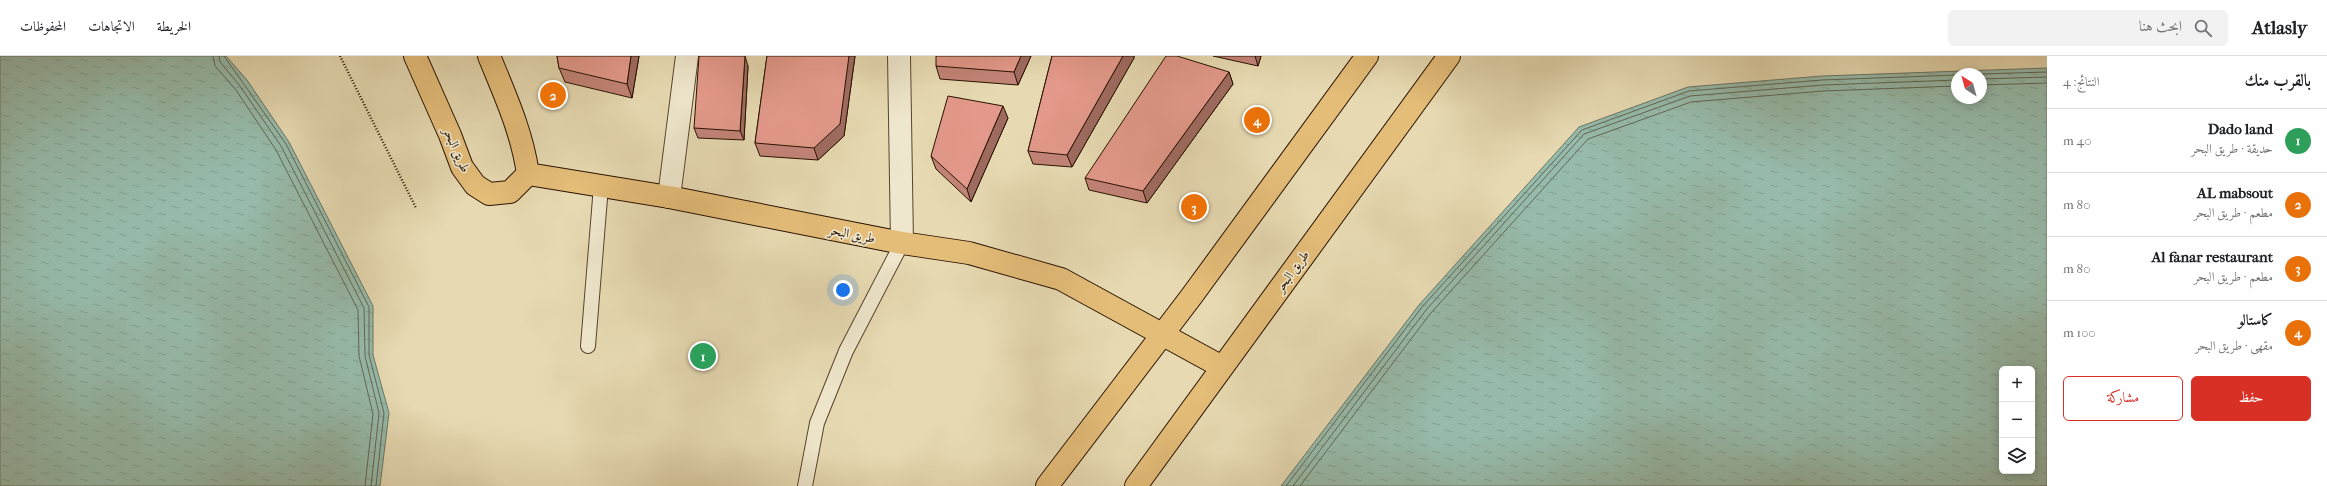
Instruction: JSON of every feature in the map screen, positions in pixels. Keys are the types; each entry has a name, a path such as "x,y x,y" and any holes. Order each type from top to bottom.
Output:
{"highway":[{"name":"طريق البحر","path":"415,56 450,135 462,167 475,185 489,194 510,192 528,174 669,197 902,243 969,252 1061,279 1163,333 1222,367"},
{"path":"489,56 509,103 524,149 528,174"},
{"name":"طريق البحر","path":"1136,486 1449,56"},
{"path":"1047,486 1163,333 1364,57"}],"street":[{"path":"669,197 687,56"},
{"path":"899,56 902,243"}],"lane":[{"path":"588,346 601,186"},
{"path":"805,486 817,423 846,351 902,243"}],"path":[{"path":"340,56 416,208"}],"water":[{"path":"0,56 226,56 247,80 289,142 373,306 373,355 389,413 380,486 0,486"},
{"path":"2047,68 2047,486 1281,486 1419,305 1579,127 1688,87 1822,76 1951,71 1951,104 1987,104 1987,70"}],"building":[{"path":"557,56 631,56 627,84 559,68"},
{"path":"699,56 745,56 740,131 694,128"},
{"path":"767,56 849,56 840,124 814,148 755,143"},
{"path":"936,56 1021,56 1014,72 936,66"},
{"path":"1052,56 1123,56 1067,155 1028,151"},
{"path":"1166,56 1177,56 1229,72 1143,191 1085,178"},
{"path":"948,96 1003,106 967,189 931,156"}],"place":[{"name":"AL mabsout","path":"553,95"},
{"name":"كاستالو","path":"1257,120"},
{"name":"Al fanar restaurant","path":"1194,207"},
{"name":"Dado land","path":"703,356"}]}
